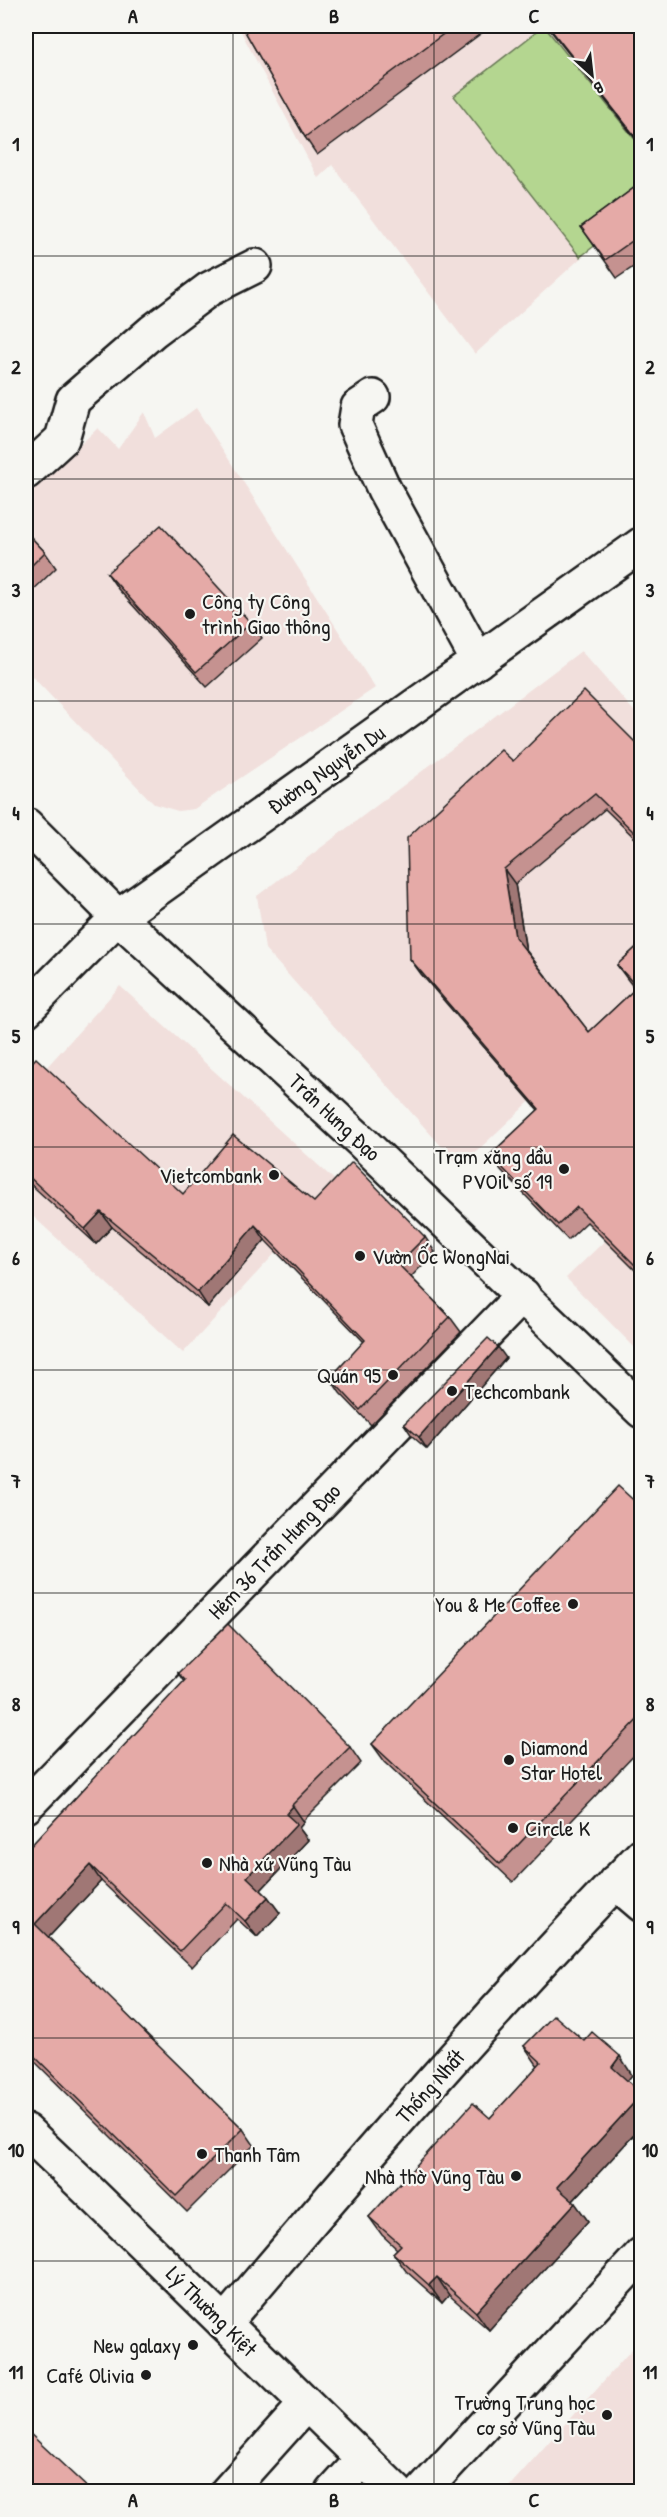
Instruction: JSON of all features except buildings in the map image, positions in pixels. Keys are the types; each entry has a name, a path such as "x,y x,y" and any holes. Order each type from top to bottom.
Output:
{"street":[{"path":"26,472 62,439 73,400 153,331 209,289 255,267"},
{"path":"373,397 358,407 355,425 384,489 478,661"},
{"name":"Đường Nguyễn Du","path":"26,1010 118,917 642,544"},
{"name":"Trần Hưng Đạo","path":"26,825 118,917 361,1141 642,1411"},
{"name":"Hẻm 36 Trần Hưng Đạo","path":"26,1806 523,1295"},
{"name":"Thống Nhất","path":"224,2324 356,2169 642,1855"},
{"path":"615,1882 642,1905"},
{"name":"Lý Thường Kiệt","path":"26,2131 397,2492"},
{"path":"422,2492 557,2343 642,2254"},
{"path":"227,2492 306,2404"},
{"path":"333,2492 363,2459"}],"shaded area":[{"path":"238,26 641,26 641,261 617,278 594,246 475,354 332,165 318,178"},
{"path":"196,408 375,688 194,809 178,811 154,804 26,670 26,597 56,568 26,534 26,495 98,428 118,449 144,412 155,438"},
{"path":"581,651 641,719 641,1053 613,1023 460,1167 265,949 257,896"},
{"path":"120,986 339,1184 183,1353 26,1210 26,1090"},
{"path":"641,1206 641,1354 566,1278"},
{"name":"Trường Trung học cơ sở Vũng Tàu","path":"641,2339 641,2491 505,2491"}],"green space":[{"path":"544,26 641,147 641,210 580,257 454,96"}],"place":[{"name":"Công ty Công trình Giao thông","path":"190,614"},
{"name":"Trạm xăng dầu PVOil số 19","path":"564,1169"},
{"name":"Vietcombank","path":"274,1175"},
{"name":"Vườn Ốc WongNai","path":"360,1256"},
{"name":"Quán 95","path":"393,1375"},
{"name":"Techcombank","path":"452,1391"},
{"name":"You & Me Coffee","path":"573,1604"},
{"name":"Diamond Star Hotel","path":"509,1760"},
{"name":"Circle K","path":"513,1828"},
{"name":"Nhà xứ Vũng Tàu","path":"207,1863"},
{"name":"Thanh Tâm","path":"202,2154"},
{"name":"Nhà thờ Vũng Tàu","path":"516,2176"},
{"name":"New galaxy","path":"193,2345"},
{"name":"Café Olivia","path":"146,2375"},
{"name":"Trường Trung học cơ sở Vũng Tàu","path":"607,2415"}]}
